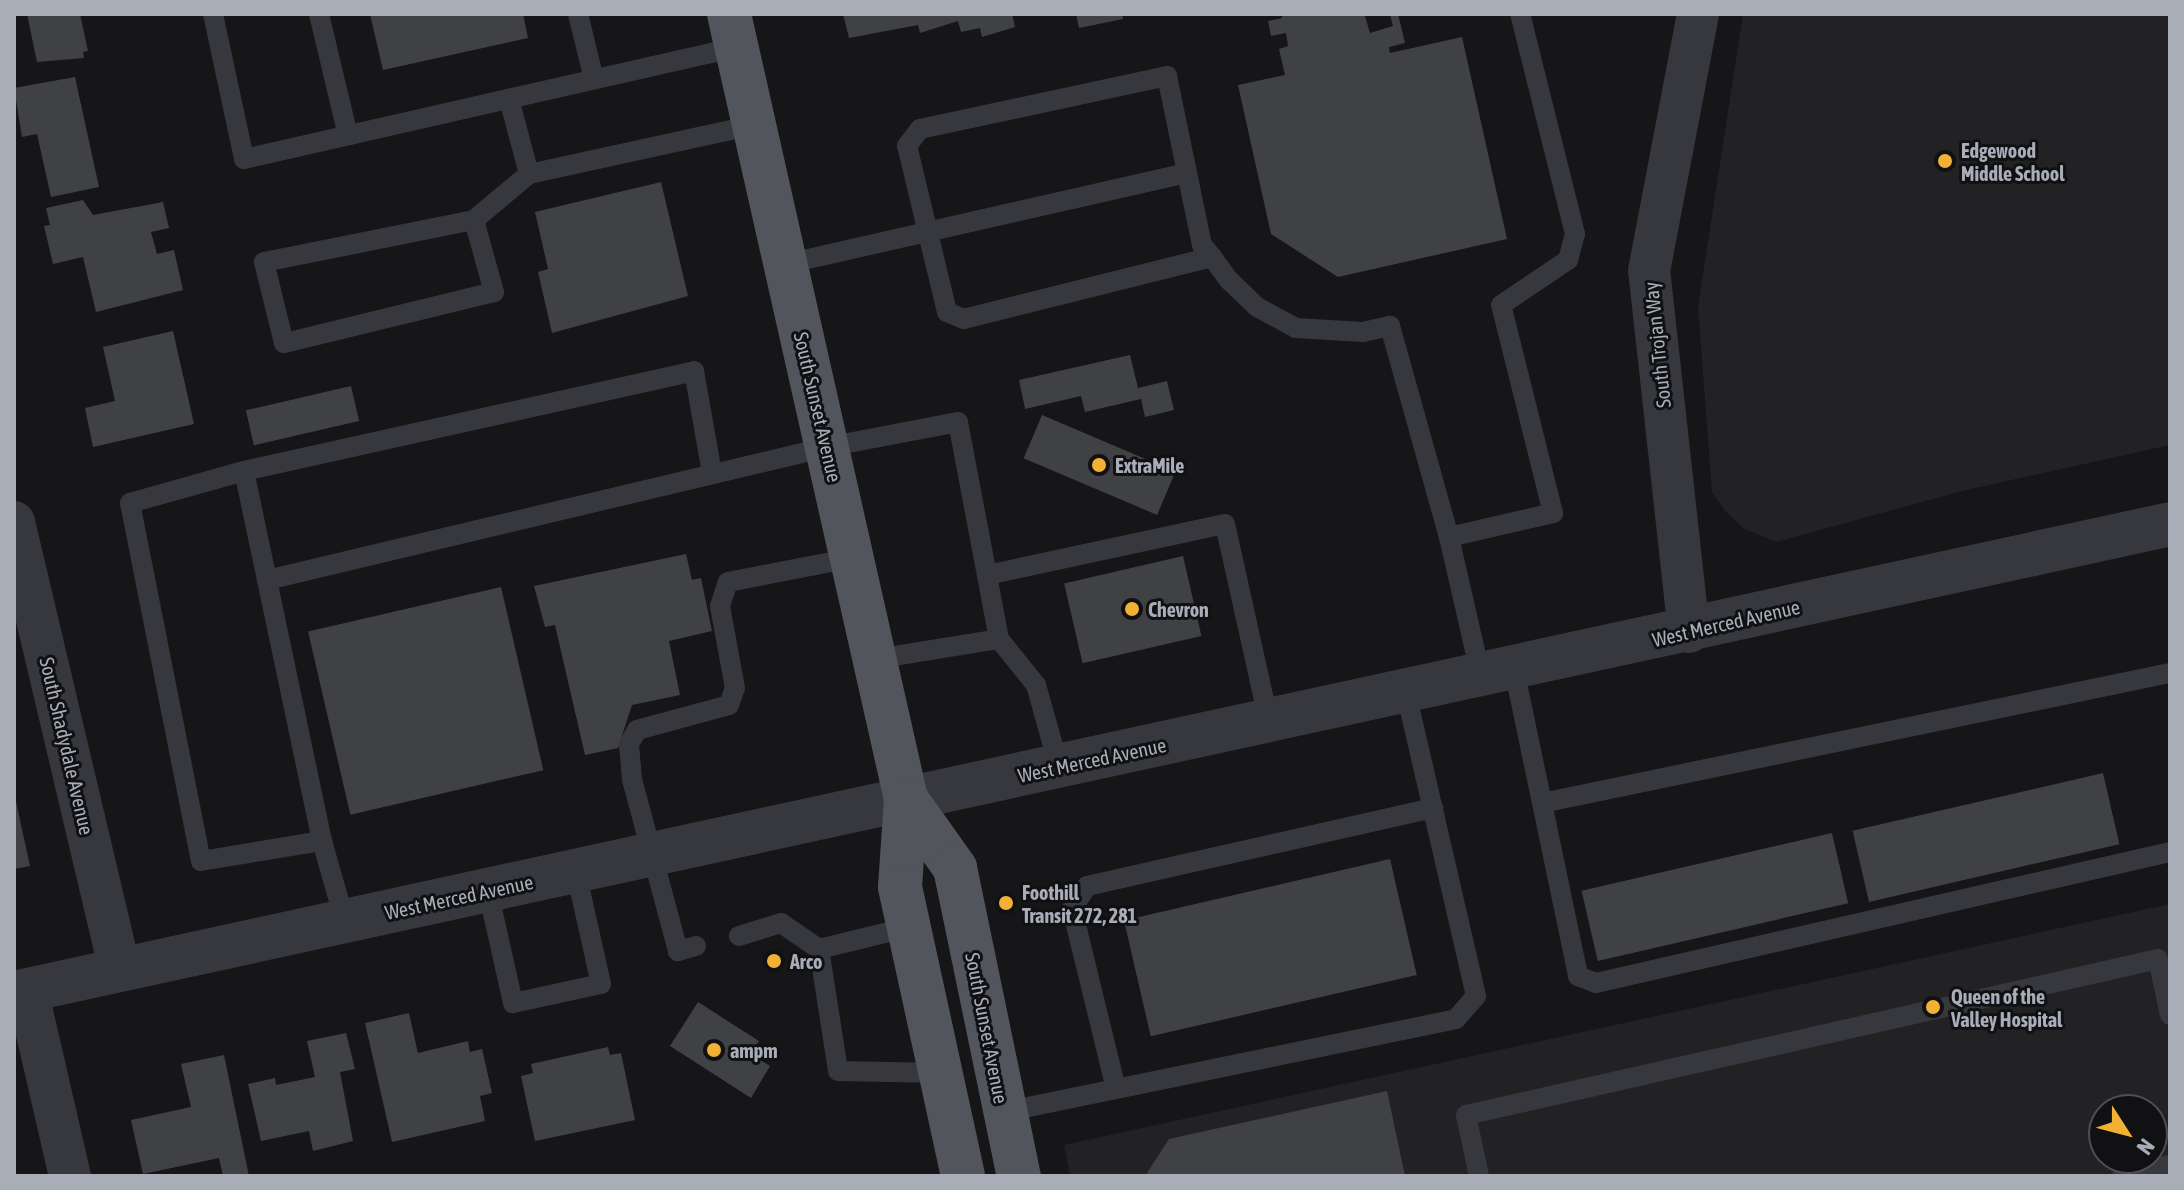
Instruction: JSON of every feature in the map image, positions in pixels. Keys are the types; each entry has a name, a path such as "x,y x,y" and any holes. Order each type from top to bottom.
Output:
{"main road":[{"name":"South Sunset Avenue","path":"733,30 906,799 900,887 963,1176"},
{"name":"South Sunset Avenue","path":"906,799 955,868 1019,1176"}],"street":[{"name":"South Trojan Way","path":"1689,632 1649,271 1698,14"},
{"name":"South Shadydale Avenue","path":"14,522 120,971"},
{"name":"West Merced Avenue","path":"20,991 1689,632 2170,524"},
{"path":"20,991 70,1176"}],"lane":[{"path":"213,14 244,159 594,79 733,30"},
{"path":"319,14 348,136"},
{"path":"578,14 594,79"},
{"path":"1449,537 1553,513 1501,305 1568,260 1575,234 1520,14"},
{"path":"1212,257 964,319 947,312 907,146 920,129 1167,76 1202,245 1212,257 1257,307 1296,328 1363,332 1390,326 1449,537 1542,803 1578,976 1596,983 2170,852"},
{"path":"509,99 529,174"},
{"path":"474,220 494,292 284,343 264,262 474,220 529,174 754,125"},
{"path":"786,264 1187,173"},
{"path":"322,841 201,861 130,503 244,471 694,371 712,473"},
{"path":"267,580 712,473 958,422 999,639 1036,685 1059,767"},
{"path":"244,471 322,841 345,922"},
{"path":"987,575 1225,524 1269,722"},
{"path":"696,946 678,951 656,854 632,779 629,744 637,730 729,705 735,688 720,606 723,589 735,579 852,558"},
{"path":"875,659 999,639"},
{"path":"1542,803 2170,673"},
{"path":"1004,1112 1456,1019 1476,996 1406,693"},
{"path":"1116,1089 1072,909 1087,886 1433,808"},
{"path":"488,891 513,1003 601,984 576,872"},
{"path":"739,936 781,923 819,949 838,1071 941,1073"},
{"path":"819,949 909,927"},
{"path":"1479,1176 1466,1115 2158,959 2170,1015"},
{"path":"2122,1176 2170,1165"}],"shaded area":[{"name":"Edgewood Middle School","path":"1743,14 2170,14 2170,445 1962,491 1776,542 1743,528 1726,512 1712,492 1698,307"},
{"name":"Queen of the Valley Hospital","path":"2170,904 2170,1176 1070,1176 1064,1145"}],"building":[{"path":"27,14 80,14 88,51 83,52 84,58 37,62"},
{"path":"370,14 523,14 528,38 383,70"},
{"path":"843,14 1012,14 1015,27 982,37 980,28 961,32 958,21 920,33 918,25 849,38"},
{"path":"1076,14 1122,14 1123,19 1079,28"},
{"path":"1282,14 1371,14 1365,16 1370,33 1393,26 1390,14 1398,14 1405,43 1389,47 1390,53 1462,37 1507,239 1338,277 1271,234 1238,85 1285,75 1279,49 1288,46 1286,33 1271,36 1268,21 1282,18"},
{"path":"75,77 99,187 51,197 37,134 22,137 14,88"},
{"path":"661,182 688,296 552,333 538,272 548,269 535,212"},
{"path":"83,200 93,215 163,202 169,228 151,232 157,254 174,250 183,290 96,312 83,257 53,264 44,226 50,225 46,208"},
{"path":"173,331 194,424 93,447 85,408 115,401 103,347"},
{"path":"1130,355 1138,388 1167,381 1174,410 1145,417 1141,399 1085,412 1081,396 1025,409 1019,380"},
{"path":"351,386 359,421 254,445 246,410"},
{"name":"ExtraMile","path":"1042,415 1175,472 1157,515 1024,458"},
{"path":"686,554 692,580 701,578 712,631 669,641 680,695 632,705 618,748 585,755 555,625 545,627 534,586"},
{"name":"Chevron","path":"1183,556 1201,636 1083,663 1064,583"},
{"path":"501,587 543,770 350,815 308,632"},
{"path":"2103,773 2119,844 1869,902 1853,831"},
{"path":"14,798 30,866 14,869"},
{"path":"1832,833 1848,903 1598,961 1582,891"},
{"path":"1390,859 1417,975 1151,1036 1124,920"},
{"name":"ampm","path":"698,1002 759,1041 751,1054 770,1066 751,1098 670,1046"},
{"path":"409,1013 418,1053 468,1041 470,1052 482,1049 492,1093 480,1096 485,1121 392,1142 365,1023"},
{"path":"346,1033 355,1069 340,1072 353,1141 313,1151 309,1131 261,1141 248,1084 275,1078 276,1085 315,1077 307,1041"},
{"path":"608,1047 610,1055 621,1053 635,1120 535,1141 521,1076 533,1073 531,1064"},
{"path":"224,1055 249,1176 223,1176 219,1158 143,1174 131,1120 191,1107 181,1064"},
{"path":"1387,1091 1405,1176 1145,1176 1169,1139"}],"place":[{"name":"Edgewood Middle School","path":"1945,161"},
{"name":"ExtraMile","path":"1099,465"},
{"name":"Chevron","path":"1132,609"},
{"name":"Foothill Transit 272, 281","path":"1006,903"},
{"name":"Arco","path":"774,961"},
{"name":"Queen of the Valley Hospital","path":"1933,1007"},
{"name":"ampm","path":"714,1050"}]}
